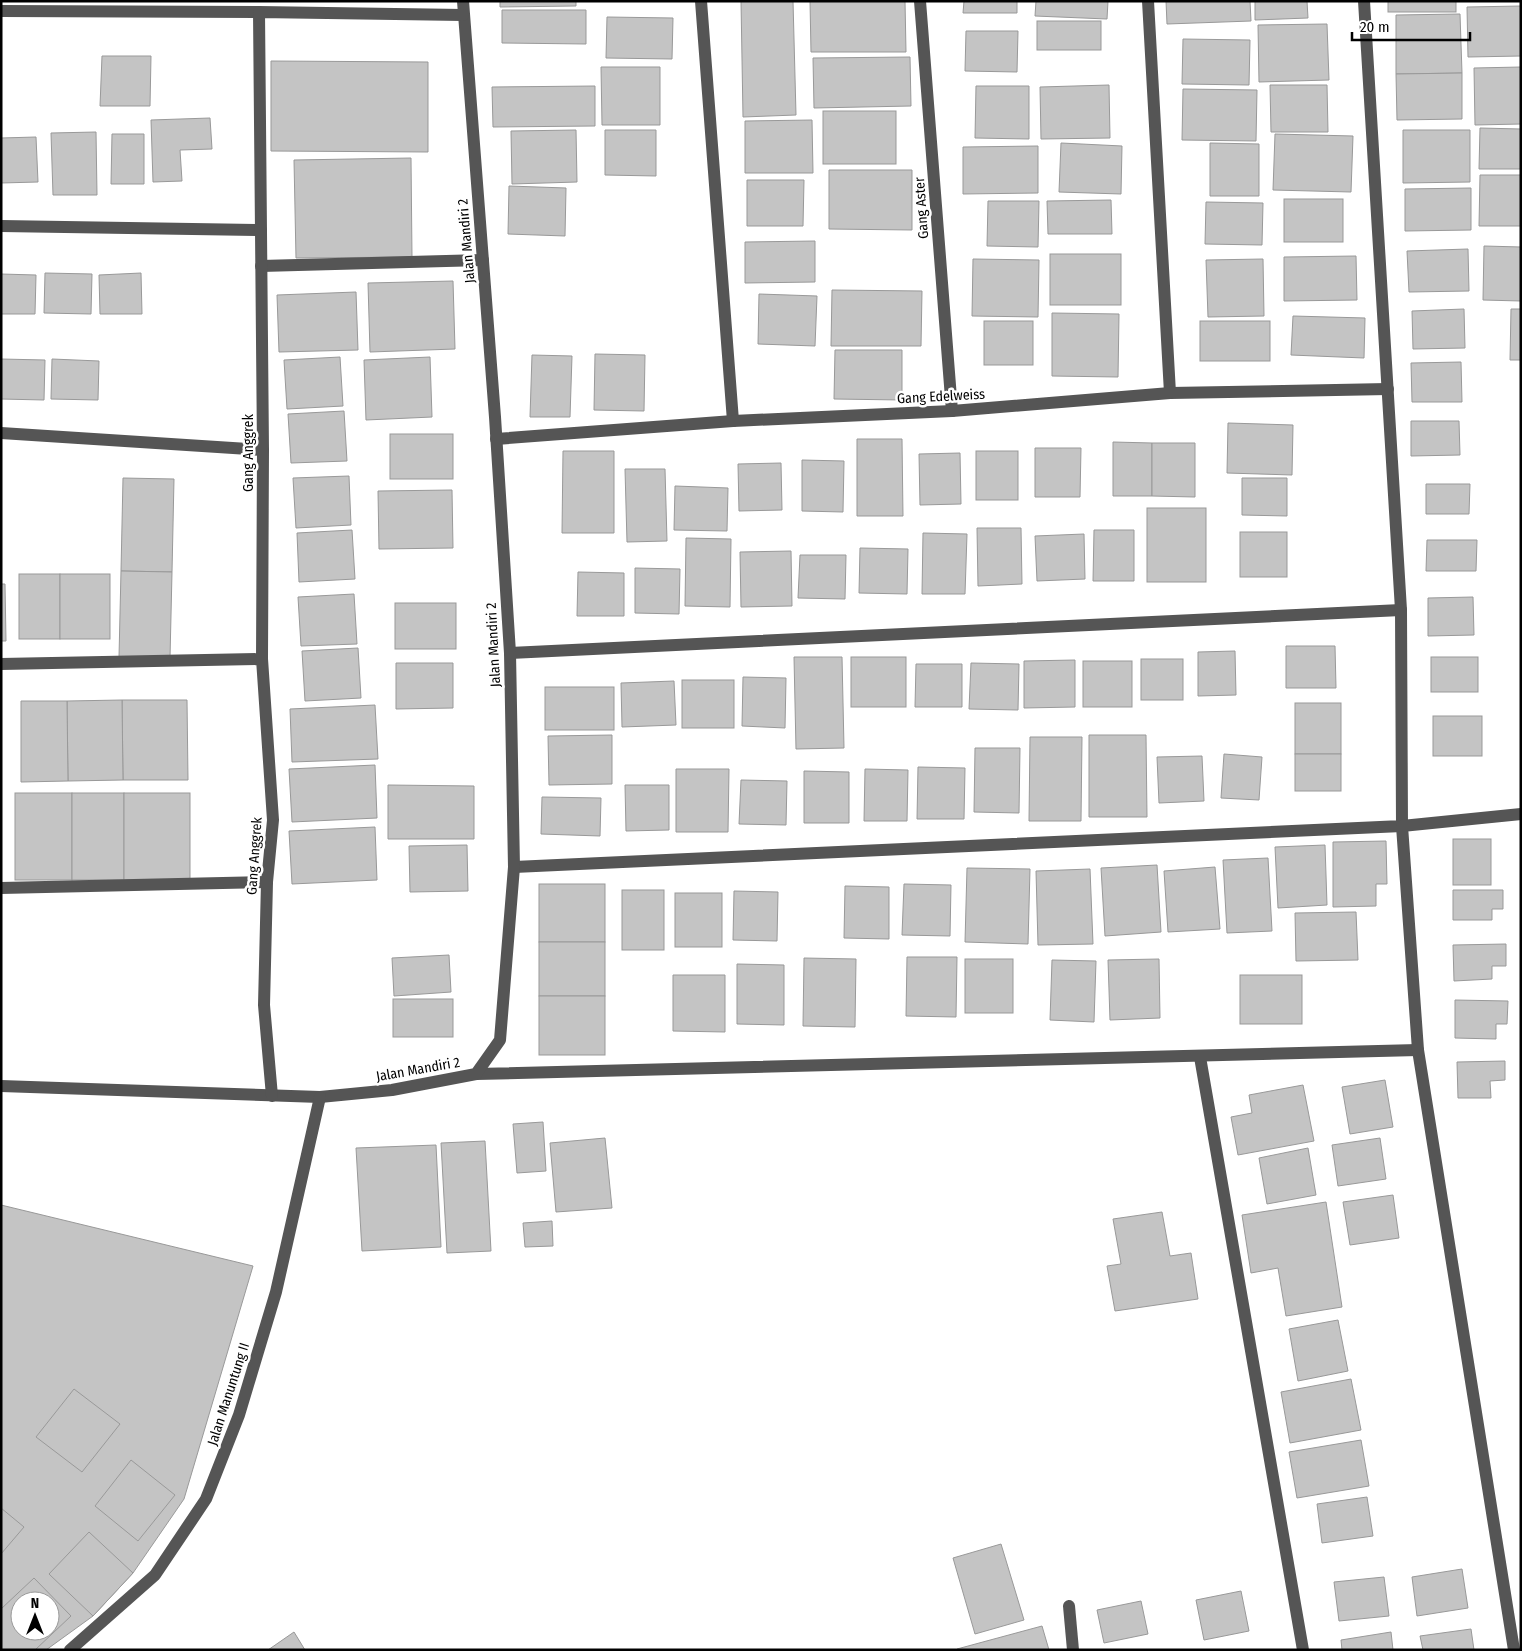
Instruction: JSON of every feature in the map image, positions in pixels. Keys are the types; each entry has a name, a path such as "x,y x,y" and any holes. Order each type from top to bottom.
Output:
{"street":[{"name":"Jalan Mandiri 2","path":"1,1086 320,1097 392,1090 476,1074 500,1040 514,867 510,653 463,1"},
{"path":"701,1 733,420"},
{"name":"Gang Aster","path":"920,1 952,411"},
{"path":"1148,1 1170,393"},
{"path":"1364,1 1401,610 1402,826 1418,1050 1514,1650"},
{"path":"1,11 463,15"},
{"name":"Gang Anggrek","path":"259,12 263,450 262,659 273,820 267,882 264,1005 272,1096"},
{"path":"1,226 261,230"},
{"path":"262,266 483,260"},
{"name":"Gang Edelweiss","path":"496,439 733,420 952,411 1170,393 1388,389"},
{"path":"1,433 263,450"},
{"path":"510,653 1401,610"},
{"path":"1,664 262,659"},
{"path":"514,867 1402,826 1521,814"},
{"path":"1,888 267,882"},
{"path":"476,1074 1418,1050"},
{"path":"1200,1057 1303,1650"},
{"name":"Jalan Manuntung II","path":"70,1650 155,1575 206,1499 238,1414 276,1292 320,1097"},
{"path":"1070,1606 1073,1650"}],"building":[{"path":"500,1 576,1 576,6 500,7"},
{"path":"741,1 793,1 796,115 743,117"},
{"path":"810,1 905,1 906,52 811,52"},
{"path":"964,1 1017,1 1017,13 963,13"},
{"path":"1036,1 1108,1 1107,19 1035,16"},
{"path":"1166,1 1250,1 1251,21 1167,24"},
{"path":"1255,1 1307,1 1308,18 1255,20"},
{"path":"1388,1 1456,1 1456,12 1388,12"},
{"path":"1521,6 1521,56 1468,57 1467,7"},
{"path":"502,10 586,10 586,44 502,43"},
{"path":"1460,14 1462,73 1396,74 1396,15"},
{"path":"607,17 673,18 672,59 606,58"},
{"path":"1037,21 1101,21 1101,50 1037,50"},
{"path":"1327,24 1329,80 1259,82 1258,25"},
{"path":"966,31 1018,31 1017,72 965,71"},
{"path":"1183,39 1250,40 1249,85 1182,84"},
{"path":"102,56 151,56 150,106 100,106"},
{"path":"910,57 911,106 814,108 813,58"},
{"path":"271,61 428,62 428,152 271,151"},
{"path":"601,67 660,67 660,125 602,125"},
{"path":"1521,67 1521,124 1475,125 1474,68"},
{"path":"1462,73 1462,119 1397,120 1396,74"},
{"path":"1109,85 1110,138 1041,139 1040,87"},
{"path":"1270,85 1327,85 1328,132 1271,132"},
{"path":"595,86 595,126 493,127 492,87"},
{"path":"976,86 1029,86 1029,139 975,138"},
{"path":"1183,89 1257,90 1256,141 1182,140"},
{"path":"823,111 896,111 896,164 823,164"},
{"path":"210,118 212,149 180,150 182,181 153,182 151,120"},
{"path":"812,120 813,173 745,173 745,121"},
{"path":"1480,128 1521,129 1521,169 1479,169"},
{"path":"576,130 577,182 512,184 511,131"},
{"path":"605,130 656,130 656,176 605,175"},
{"path":"1403,130 1470,130 1470,182 1403,183"},
{"path":"96,132 97,195 53,195 51,133"},
{"path":"112,134 144,134 144,184 111,184"},
{"path":"1275,134 1353,136 1351,192 1273,190"},
{"path":"36,137 38,182 1,183 1,138"},
{"path":"1061,143 1122,146 1121,194 1059,192"},
{"path":"1210,143 1259,144 1259,196 1210,196"},
{"path":"1038,146 1038,193 963,194 963,147"},
{"path":"411,158 412,257 296,258 294,160"},
{"path":"829,170 912,170 912,230 829,229"},
{"path":"1480,175 1521,175 1521,226 1479,226"},
{"path":"747,180 804,180 803,226 747,226"},
{"path":"509,186 566,188 565,236 508,234"},
{"path":"1471,188 1471,230 1405,231 1405,189"},
{"path":"1284,199 1343,199 1343,242 1284,242"},
{"path":"1111,200 1112,234 1048,234 1047,201"},
{"path":"988,201 1039,201 1038,247 987,246"},
{"path":"1206,202 1263,203 1262,245 1205,244"},
{"path":"815,241 815,282 745,283 745,242"},
{"path":"1484,246 1521,247 1521,301 1483,300"},
{"path":"1468,249 1469,291 1409,292 1407,251"},
{"path":"1050,254 1121,254 1121,305 1050,305"},
{"path":"1356,256 1357,300 1284,301 1284,257"},
{"path":"973,259 1039,260 1038,317 972,316"},
{"path":"1263,259 1264,316 1208,317 1206,260"},
{"path":"45,273 92,274 91,314 44,313"},
{"path":"141,273 142,314 100,314 99,275"},
{"path":"1,274 36,275 35,314 1,314"},
{"path":"453,281 455,349 370,352 368,283"},
{"path":"832,290 922,291 921,346 831,346"},
{"path":"356,292 358,350 279,352 277,295"},
{"path":"759,294 817,296 815,346 758,344"},
{"path":"1464,309 1465,348 1413,349 1412,311"},
{"path":"1511,309 1521,309 1521,360 1510,360"},
{"path":"1052,313 1119,314 1118,377 1052,376"},
{"path":"1293,316 1365,318 1364,358 1291,355"},
{"path":"984,321 1033,321 1033,365 984,365"},
{"path":"1200,321 1270,321 1270,361 1200,361"},
{"path":"835,350 902,350 902,400 834,399"},
{"path":"595,354 645,355 644,411 594,410"},
{"path":"532,355 572,356 570,417 530,417"},
{"path":"340,357 343,406 287,409 284,360"},
{"path":"430,357 432,417 366,420 364,360"},
{"path":"1,359 45,360 44,400 1,399"},
{"path":"52,359 99,361 98,400 51,399"},
{"path":"1461,362 1462,402 1412,402 1411,363"},
{"path":"344,411 347,461 291,463 288,414"},
{"path":"1411,421 1459,421 1460,455 1411,456"},
{"path":"1228,423 1293,425 1292,475 1227,473"},
{"path":"390,434 453,434 453,479 390,479"},
{"path":"857,439 902,439 903,516 857,516"},
{"path":"1113,442 1152,443 1152,496 1113,496"},
{"path":"1152,443 1195,443 1195,497 1152,496"},
{"path":"1035,448 1081,448 1080,497 1035,497"},
{"path":"563,451 614,451 614,533 562,533"},
{"path":"976,451 1018,451 1018,500 976,500"},
{"path":"960,453 961,504 920,505 919,454"},
{"path":"802,460 844,461 843,512 802,511"},
{"path":"781,463 782,510 739,511 738,464"},
{"path":"625,469 665,469 667,541 627,542"},
{"path":"349,476 351,525 296,528 293,478"},
{"path":"123,478 174,479 172,572 121,571"},
{"path":"1242,478 1287,478 1287,516 1242,515"},
{"path":"1426,484 1470,484 1469,514 1426,514"},
{"path":"675,486 728,488 727,531 674,530"},
{"path":"452,490 453,548 379,549 378,491"},
{"path":"1147,508 1206,508 1206,582 1147,582"},
{"path":"977,528 1021,528 1022,584 978,586"},
{"path":"352,530 355,579 299,582 297,533"},
{"path":"1094,530 1134,530 1134,581 1093,581"},
{"path":"1240,532 1287,532 1287,577 1240,577"},
{"path":"923,533 967,534 965,594 922,594"},
{"path":"1084,534 1085,579 1037,581 1035,536"},
{"path":"686,538 731,539 730,607 685,606"},
{"path":"1427,540 1477,540 1476,571 1426,571"},
{"path":"860,548 908,549 907,594 859,593"},
{"path":"791,551 792,606 741,607 740,552"},
{"path":"800,555 846,555 845,599 798,598"},
{"path":"635,568 680,569 679,614 635,613"},
{"path":"121,571 172,572 170,658 119,657"},
{"path":"578,572 624,573 624,616 577,616"},
{"path":"19,574 60,574 60,639 19,639"},
{"path":"60,574 110,574 110,639 60,639"},
{"path":"1,584 5,584 6,641 1,641"},
{"path":"354,594 357,644 301,646 298,597"},
{"path":"1473,597 1474,635 1428,636 1428,598"},
{"path":"395,603 456,603 456,649 395,649"},
{"path":"1286,646 1335,646 1336,688 1286,688"},
{"path":"358,648 361,698 305,701 302,651"},
{"path":"1235,651 1236,695 1198,696 1198,652"},
{"path":"794,657 842,657 844,748 796,749"},
{"path":"851,657 906,657 906,707 851,707"},
{"path":"1431,657 1478,657 1478,692 1431,692"},
{"path":"1141,659 1183,659 1183,700 1141,700"},
{"path":"1075,660 1075,707 1024,708 1024,661"},
{"path":"1083,661 1132,661 1132,707 1083,707"},
{"path":"396,663 453,663 453,708 396,709"},
{"path":"971,663 1019,664 1018,710 969,709"},
{"path":"916,664 962,664 962,707 915,707"},
{"path":"743,677 786,678 785,728 742,726"},
{"path":"682,680 734,680 734,728 682,728"},
{"path":"674,681 676,725 622,727 621,683"},
{"path":"545,687 614,687 614,730 545,730"},
{"path":"122,700 187,700 188,780 123,780"},
{"path":"122,700 123,780 68,781 67,701"},
{"path":"21,701 67,701 68,781 21,782"},
{"path":"1295,703 1341,703 1341,754 1295,754"},
{"path":"375,705 378,759 292,762 290,709"},
{"path":"1433,716 1482,716 1482,756 1433,756"},
{"path":"612,735 612,784 549,785 548,736"},
{"path":"1089,735 1146,735 1147,817 1089,817"},
{"path":"1030,737 1082,737 1081,821 1029,821"},
{"path":"975,748 1020,748 1019,813 974,812"},
{"path":"1224,754 1262,757 1259,800 1221,798"},
{"path":"1295,754 1341,754 1341,791 1295,791"},
{"path":"1202,756 1204,801 1159,803 1157,757"},
{"path":"375,765 377,818 292,822 289,769"},
{"path":"918,767 965,768 964,819 917,819"},
{"path":"676,769 729,769 728,832 676,832"},
{"path":"865,769 908,770 907,821 864,821"},
{"path":"804,771 849,772 849,823 804,823"},
{"path":"741,780 787,781 786,825 739,824"},
{"path":"388,785 474,786 474,839 388,839"},
{"path":"625,785 669,785 669,830 626,831"},
{"path":"15,793 72,793 72,880 15,880"},
{"path":"72,793 124,793 124,880 72,880"},
{"path":"124,793 190,793 190,880 124,880"},
{"path":"542,797 601,798 600,836 541,834"},
{"path":"375,827 377,880 292,884 289,831"},
{"path":"1453,839 1491,839 1491,885 1453,885"},
{"path":"1386,841 1387,884 1376,884 1376,906 1333,907 1333,842"},
{"path":"467,845 468,891 410,892 409,846"},
{"path":"1325,845 1327,905 1278,908 1275,847"},
{"path":"1268,858 1272,931 1227,933 1223,860"},
{"path":"1157,865 1161,932 1105,936 1101,868"},
{"path":"1215,867 1220,929 1168,932 1164,871"},
{"path":"967,868 1030,869 1028,944 965,942"},
{"path":"1090,869 1093,944 1038,945 1036,871"},
{"path":"539,884 605,884 605,942 539,942"},
{"path":"904,884 951,885 950,936 902,935"},
{"path":"845,886 889,887 889,939 844,938"},
{"path":"622,890 664,890 664,950 622,950"},
{"path":"1453,890 1503,890 1503,909 1492,909 1492,920 1453,920"},
{"path":"734,891 778,892 777,941 733,940"},
{"path":"675,893 722,893 722,947 675,947"},
{"path":"1356,912 1358,960 1296,961 1295,913"},
{"path":"539,942 605,942 605,996 539,996"},
{"path":"1506,944 1506,966 1492,966 1492,979 1454,981 1453,945"},
{"path":"449,955 451,992 394,996 392,958"},
{"path":"907,957 957,957 956,1017 906,1016"},
{"path":"804,958 856,959 855,1027 803,1026"},
{"path":"965,959 1013,959 1013,1013 965,1013"},
{"path":"1159,959 1160,1018 1110,1020 1108,960"},
{"path":"1052,960 1096,961 1094,1022 1050,1020"},
{"path":"737,964 784,965 784,1025 737,1024"},
{"path":"673,975 725,975 725,1032 673,1031"},
{"path":"1240,975 1302,975 1302,1024 1240,1024"},
{"path":"539,996 605,996 605,1055 539,1055"},
{"path":"393,999 453,999 453,1037 393,1037"},
{"path":"1455,1000 1508,1001 1507,1024 1496,1024 1496,1039 1455,1038"},
{"path":"1505,1061 1505,1080 1490,1081 1491,1098 1458,1098 1457,1062"},
{"path":"1385,1080 1393,1127 1350,1134 1342,1087"},
{"path":"1303,1085 1314,1141 1238,1155 1231,1117 1252,1113 1249,1095"},
{"path":"543,1122 546,1171 517,1173 513,1124"},
{"path":"605,1138 612,1208 556,1212 550,1143"},
{"path":"1380,1138 1386,1179 1338,1186 1332,1145"},
{"path":"485,1141 491,1251 447,1253 441,1143"},
{"path":"436,1145 441,1247 362,1251 356,1148"},
{"path":"1308,1148 1316,1195 1267,1204 1259,1158"},
{"path":"1393,1195 1399,1238 1350,1245 1343,1202"},
{"path":"1326,1202 1342,1307 1286,1316 1278,1268 1251,1273 1242,1215"},
{"path":"1,1205 253,1266 184,1499 133,1573 93,1616 60,1640 60,1591 10,1591 10,1641 58,1641 46,1650 1,1650"},
{"path":"1162,1212 1170,1256 1191,1253 1198,1299 1115,1311 1107,1266 1121,1264 1113,1219"},
{"path":"552,1221 553,1246 525,1247 523,1223"},
{"path":"1338,1320 1348,1371 1298,1381 1289,1329"},
{"path":"1351,1379 1361,1430 1290,1443 1281,1392"},
{"path":"74,1389 120,1424 82,1472 36,1437"},
{"path":"1361,1440 1369,1486 1297,1498 1289,1452"},
{"path":"131,1460 175,1495 138,1541 95,1506"},
{"path":"1367,1497 1373,1536 1322,1543 1317,1504"},
{"path":"1,1508 24,1527 1,1554"},
{"path":"89,1532 133,1573 93,1616 49,1574"},
{"path":"1001,1544 1024,1620 975,1634 953,1558"},
{"path":"1462,1569 1468,1608 1417,1616 1412,1577"},
{"path":"1384,1577 1389,1616 1339,1621 1334,1582"},
{"path":"34,1578 47,1591 20,1591"},
{"path":"1241,1591 1249,1631 1204,1640 1196,1600"},
{"path":"10,1601 10,1641 45,1641 35,1650 1,1650 1,1609"},
{"path":"1141,1601 1148,1634 1104,1643 1097,1610"},
{"path":"60,1605 71,1616 60,1626"},
{"path":"1042,1626 1049,1650 957,1650 957,1649"},
{"path":"1471,1629 1474,1650 1423,1650 1420,1636"},
{"path":"294,1632 305,1650 268,1650"},
{"path":"1391,1632 1393,1650 1342,1650 1341,1640"}]}
